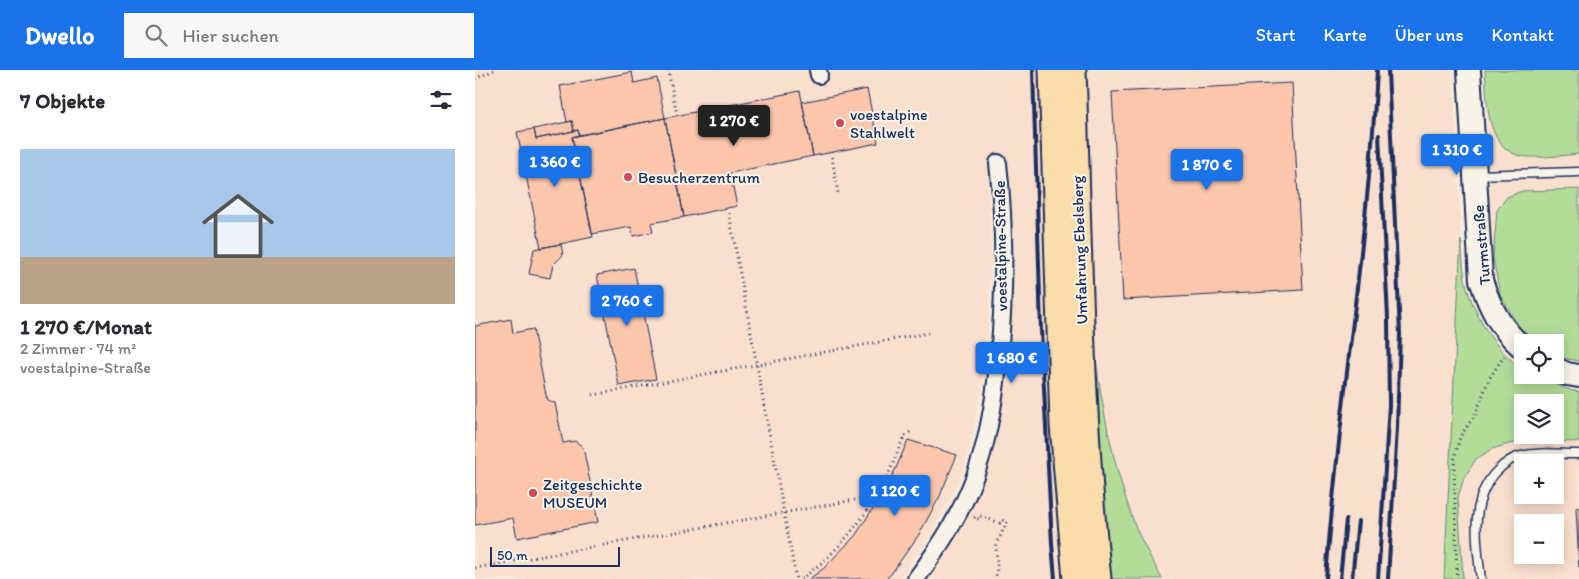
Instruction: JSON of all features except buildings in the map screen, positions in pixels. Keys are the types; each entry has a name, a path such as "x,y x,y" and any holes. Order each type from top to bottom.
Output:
{"main road":[{"name":"Umfahrung Ebelsberg","path":"1052,70 1063,425 1076,579"},
{"name":"Umfahrung Ebelsberg","path":"1073,70 1085,424 1097,579"},
{"name":"Turmstraße","path":"1469,70 1481,280 1499,323 1514,339"},
{"path":"1564,373 1579,376"}],"street":[{"name":"voestalpine-Straße","path":"916,579 939,548 969,492 990,425 997,375 1004,288 1002,202 998,163"}],"lane":[{"path":"1475,175 1579,172"},
{"path":"1481,579 1476,521 1477,506 1483,489 1492,476 1517,457 1533,454 1579,454"}],"path":[{"path":"475,79 494,70"},
{"path":"668,70 677,116"},
{"path":"831,152 838,193"},
{"path":"729,213 796,579"},
{"path":"593,396 928,333"},
{"path":"1457,579 1453,461 1460,437 1476,413 1489,379 1514,350"},
{"path":"801,579 819,566 851,533 877,496 905,438 911,431"},
{"path":"475,568 877,496"},
{"path":"977,511 974,518 979,519 980,516 1000,523 1002,520 1007,522 996,545 996,579"}],"shaded area":[{"path":"475,70 1044,70 1066,579 928,579 948,551 972,508 991,456 999,423 1007,368 1011,320 1012,198 1007,172 988,184 991,245 988,326 983,381 966,463 950,499 929,537 899,579 475,579"},
{"path":"1084,70 1453,70 1461,240 1444,579 1162,579 1135,526 1114,460 1103,413 1096,362 1089,229"},
{"path":"1487,111 1493,130 1503,146 1518,155 1539,157 1579,154 1579,189 1522,191 1507,198 1497,209 1493,258"},
{"path":"1564,442 1579,442 1579,579 1463,579 1458,497 1464,478 1476,459 1492,449 1514,443 1564,444"}],"green space":[{"path":"1485,70 1579,70 1579,154 1531,157 1517,155 1507,149 1493,131 1488,106"},
{"path":"1579,189 1579,361 1564,358 1564,334 1527,334 1519,327 1500,294 1493,258 1497,210 1507,197 1522,191"},
{"path":"1461,240 1464,274 1473,305 1490,336 1514,363 1514,384 1554,384 1579,392 1579,442 1564,442 1564,394 1514,394 1514,443 1492,449 1476,459 1464,478 1458,497 1463,579 1444,579"},
{"path":"1096,362 1116,465 1128,505 1138,532 1162,579 1108,579"}],"railway":[{"path":"1033,70 1041,330 1055,579"},
{"path":"1326,579 1331,515 1367,198 1377,70"},
{"path":"1388,70 1400,334 1397,428 1388,579"},
{"path":"1378,579 1389,405 1388,318 1379,135"},
{"path":"1340,579 1346,520"},
{"path":"1352,579 1358,521"}],"place":[{"name":"voestalpine Stahlwelt","path":"840,123"},
{"name":"Besucherzentrum","path":"628,177"},
{"name":"Zeitgeschichte MUSEUM","path":"533,493"}]}
